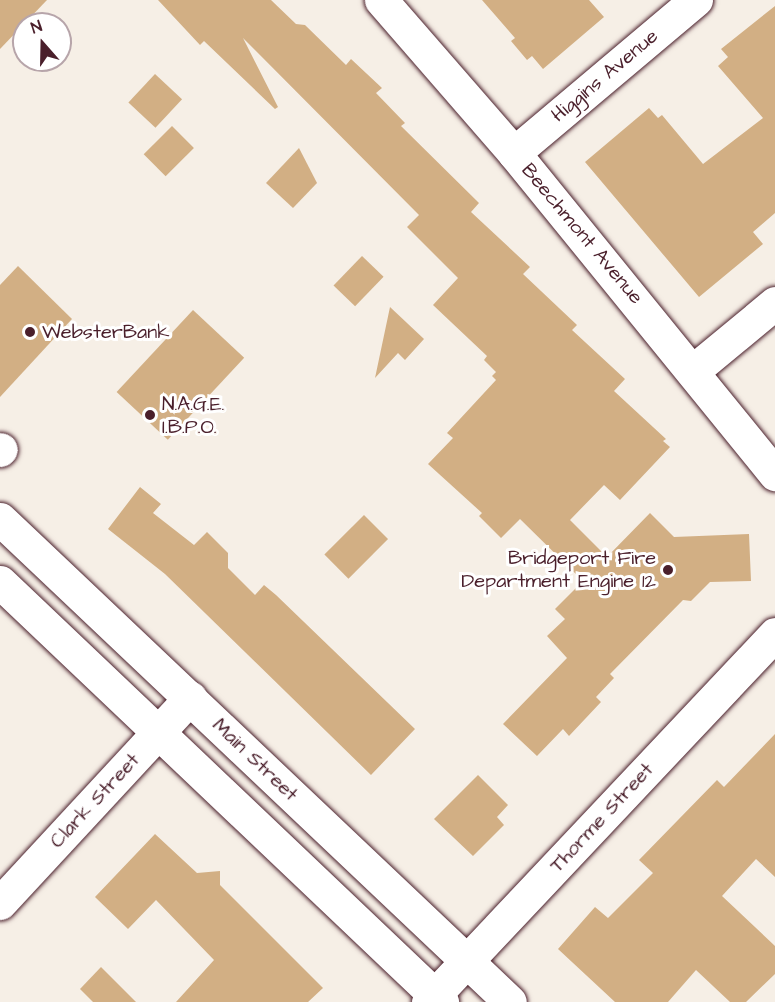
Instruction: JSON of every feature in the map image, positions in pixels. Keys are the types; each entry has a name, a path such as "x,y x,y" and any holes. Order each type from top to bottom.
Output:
{"street":[{"name":"Beechmont Avenue","path":"381,0 514,153 694,370 775,474"},
{"name":"Higgins Avenue","path":"514,153 696,0"},
{"path":"694,370 775,303"},
{"name":"Main Street","path":"0,519 510,1002"},
{"path":"0,582 161,731 435,1000"},
{"name":"Thorme Street","path":"435,1000 466,961 775,634"},
{"name":"Clark Street","path":"0,903 190,698"}],"building":[{"path":"0,0 47,0 35,12 12,12 12,36 0,49"},
{"path":"158,0 271,0 296,24 305,25 346,65 351,59 382,88 376,93 405,123 401,126 479,203 471,212 530,267 523,274 577,325 572,330 625,379 614,391 666,439 663,441 670,447 620,500 604,485 570,520 607,557 650,513 674,537 749,534 751,581 710,582 691,601 683,600 610,674 614,678 596,697 601,702 569,736 563,729 537,756 503,724 567,658 547,636 565,619 555,609 583,581 520,519 501,538 479,516 482,513 428,464 453,438 447,433 496,380 492,376 496,372 484,360 487,356 433,305 458,278 407,227 419,215 243,38 278,107 275,109 204,41 200,45"},
{"path":"482,0 589,0 604,17 543,69 532,56 527,60 511,41 515,38"},
{"path":"775,6 775,213 753,232 763,244 699,297 585,162 649,108 658,118 662,115 703,164 763,118 718,66 728,57 721,49"},
{"path":"155,74 182,99 155,128 128,103"},
{"path":"172,126 194,148 166,176 144,154"},
{"path":"299,148 317,183 293,208 266,183"},
{"path":"362,256 384,277 355,306 334,285"},
{"name":"WebsterBank","path":"18,266 72,319 0,397 0,285"},
{"path":"390,307 424,339 405,360 398,353 375,378"},
{"path":"193,310 244,358 168,440 117,392"},
{"path":"140,487 161,504 153,513 194,545 207,532 228,553 228,568 255,595 264,585 276,595 415,729 371,775 165,574 108,529"},
{"path":"364,515 388,539 348,579 324,555"},
{"path":"775,734 775,877 756,859 722,896 775,946 775,974 746,1002 730,1002 696,970 668,1002 615,1002 558,949 595,907 608,918 653,873 639,860 717,780 724,787"},
{"path":"478,775 508,805 497,817 504,825 473,856 434,819"},
{"path":"155,834 197,873 220,871 220,885 323,988 308,1002 176,1002 214,960 156,900 128,929 95,897"},
{"path":"101,967 136,1002 93,1002 80,989"}],"place":[{"name":"WebsterBank","path":"30,332"},
{"name":"N.A.G.E. I.B.P.O.","path":"150,415"},
{"name":"Bridgeport Fire Department Engine 12","path":"668,570"}]}
